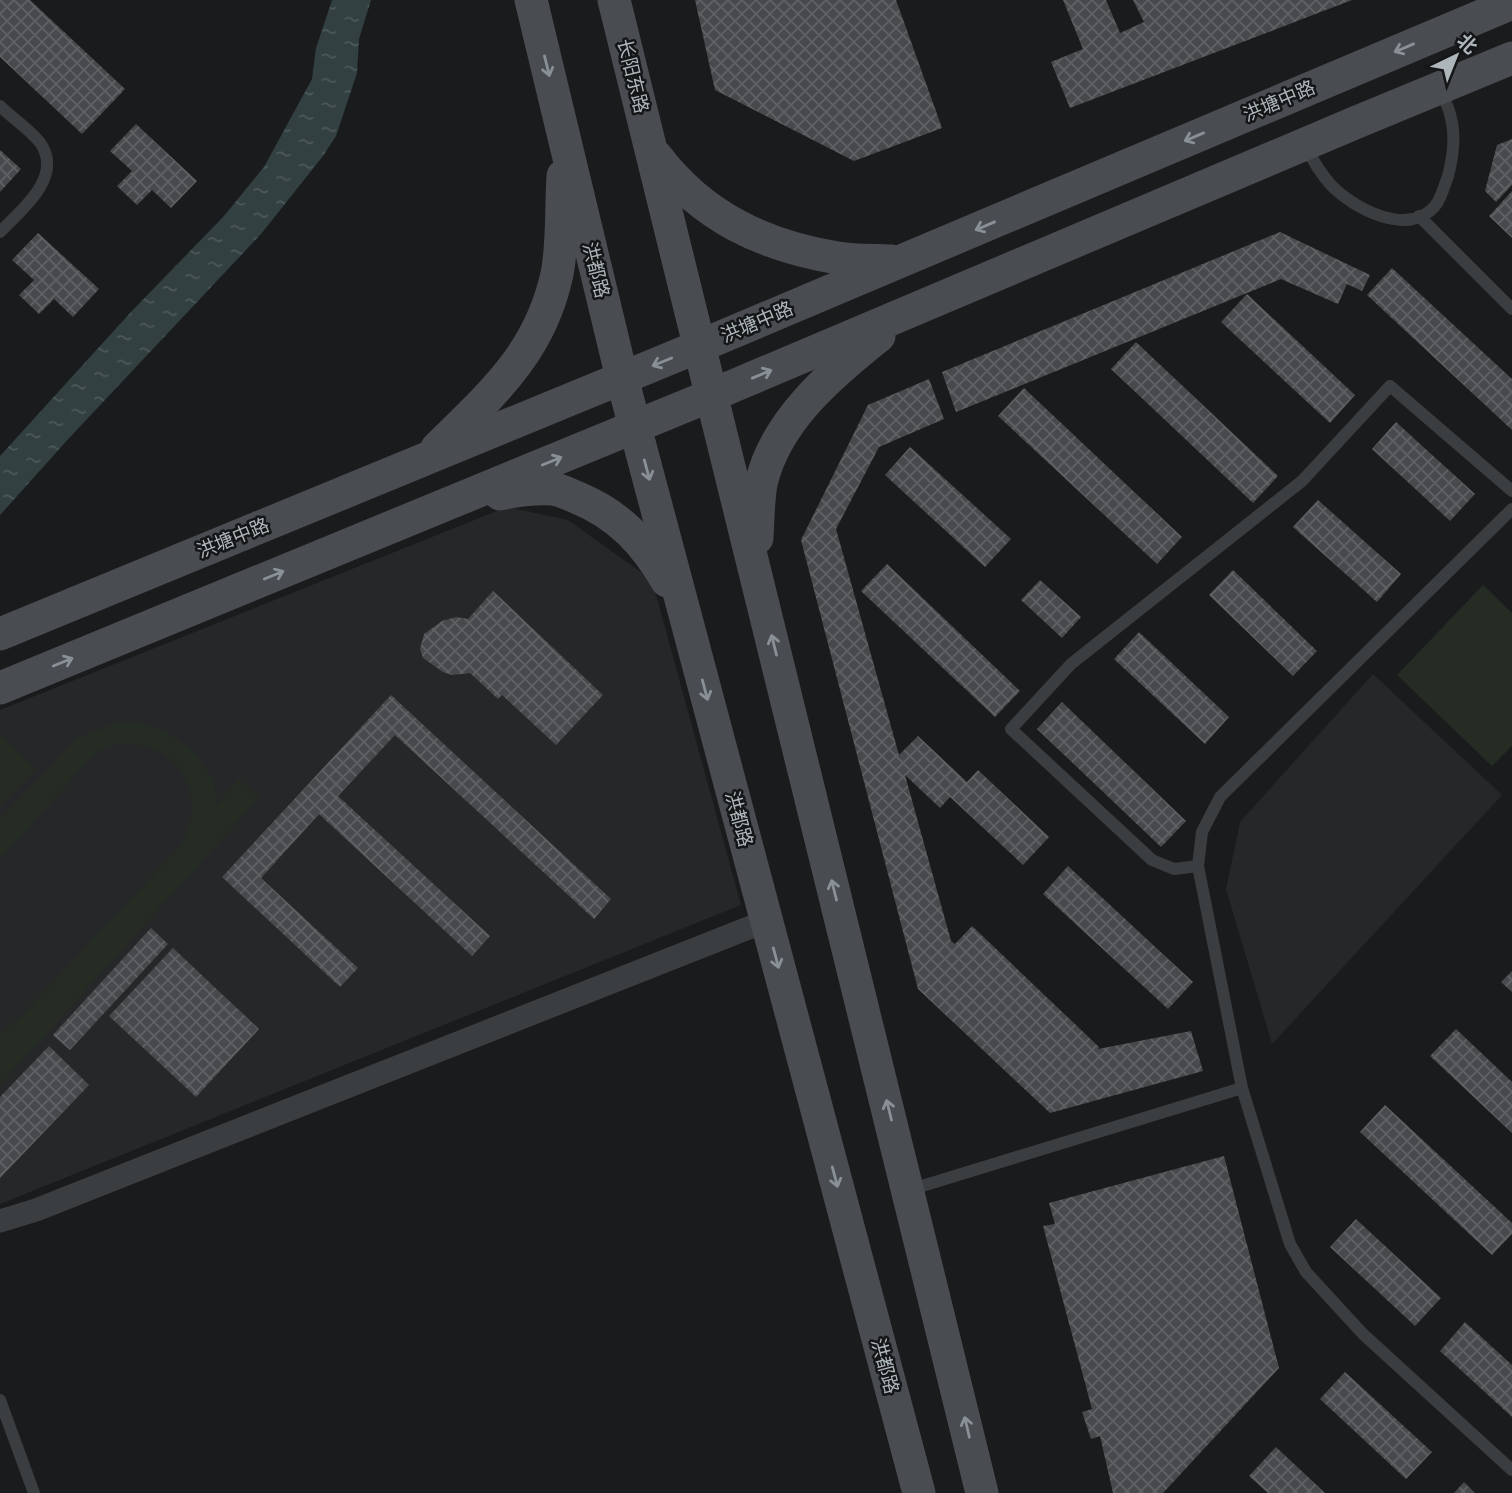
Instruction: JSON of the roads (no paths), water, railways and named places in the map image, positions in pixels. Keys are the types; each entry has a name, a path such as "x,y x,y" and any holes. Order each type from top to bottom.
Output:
{"main road":[{"path":"426,459 518,363 543,321 557,272 565,143 531,0"},
{"name":"长阳东路","path":"614,0 652,152"},
{"name":"洪塘中路","path":"0,634 622,379 1512,3"},
{"path":"0,688 712,395 1512,58"},
{"name":"洪都路","path":"565,143 622,379 919,1493"},
{"path":"652,152 670,175 704,206 742,229 778,243 839,258 899,262"},
{"path":"652,152 982,1493"},
{"path":"754,565 761,484 777,444 797,413 831,377 911,310"},
{"path":"449,503 523,489 556,489 591,503 617,518 639,538 659,566 683,609"}],"street":[{"path":"0,1222 766,921"}],"lane":[{"path":"1304,144 1324,176 1349,200 1389,219 1419,216 1435,206 1447,180 1454,152 1452,119 1440,88"},
{"path":"0,106 41,144 48,166 40,188 0,232"},
{"path":"1419,216 1512,309"},
{"path":"1198,866 1174,869 1152,860 1011,729 1071,664 1302,481 1390,386 1512,491"},
{"path":"1512,509 1220,797 1202,832 1198,866 1242,1088 1290,1244 1306,1272 1363,1334 1512,1470"},
{"path":"909,1190 1242,1088"},
{"path":"0,1400 34,1493"}],"water":[{"path":"332,0 371,0 359,39 357,73 336,136 261,234 0,515 0,456 130,313 224,216 264,167 312,79 316,48"}]}
